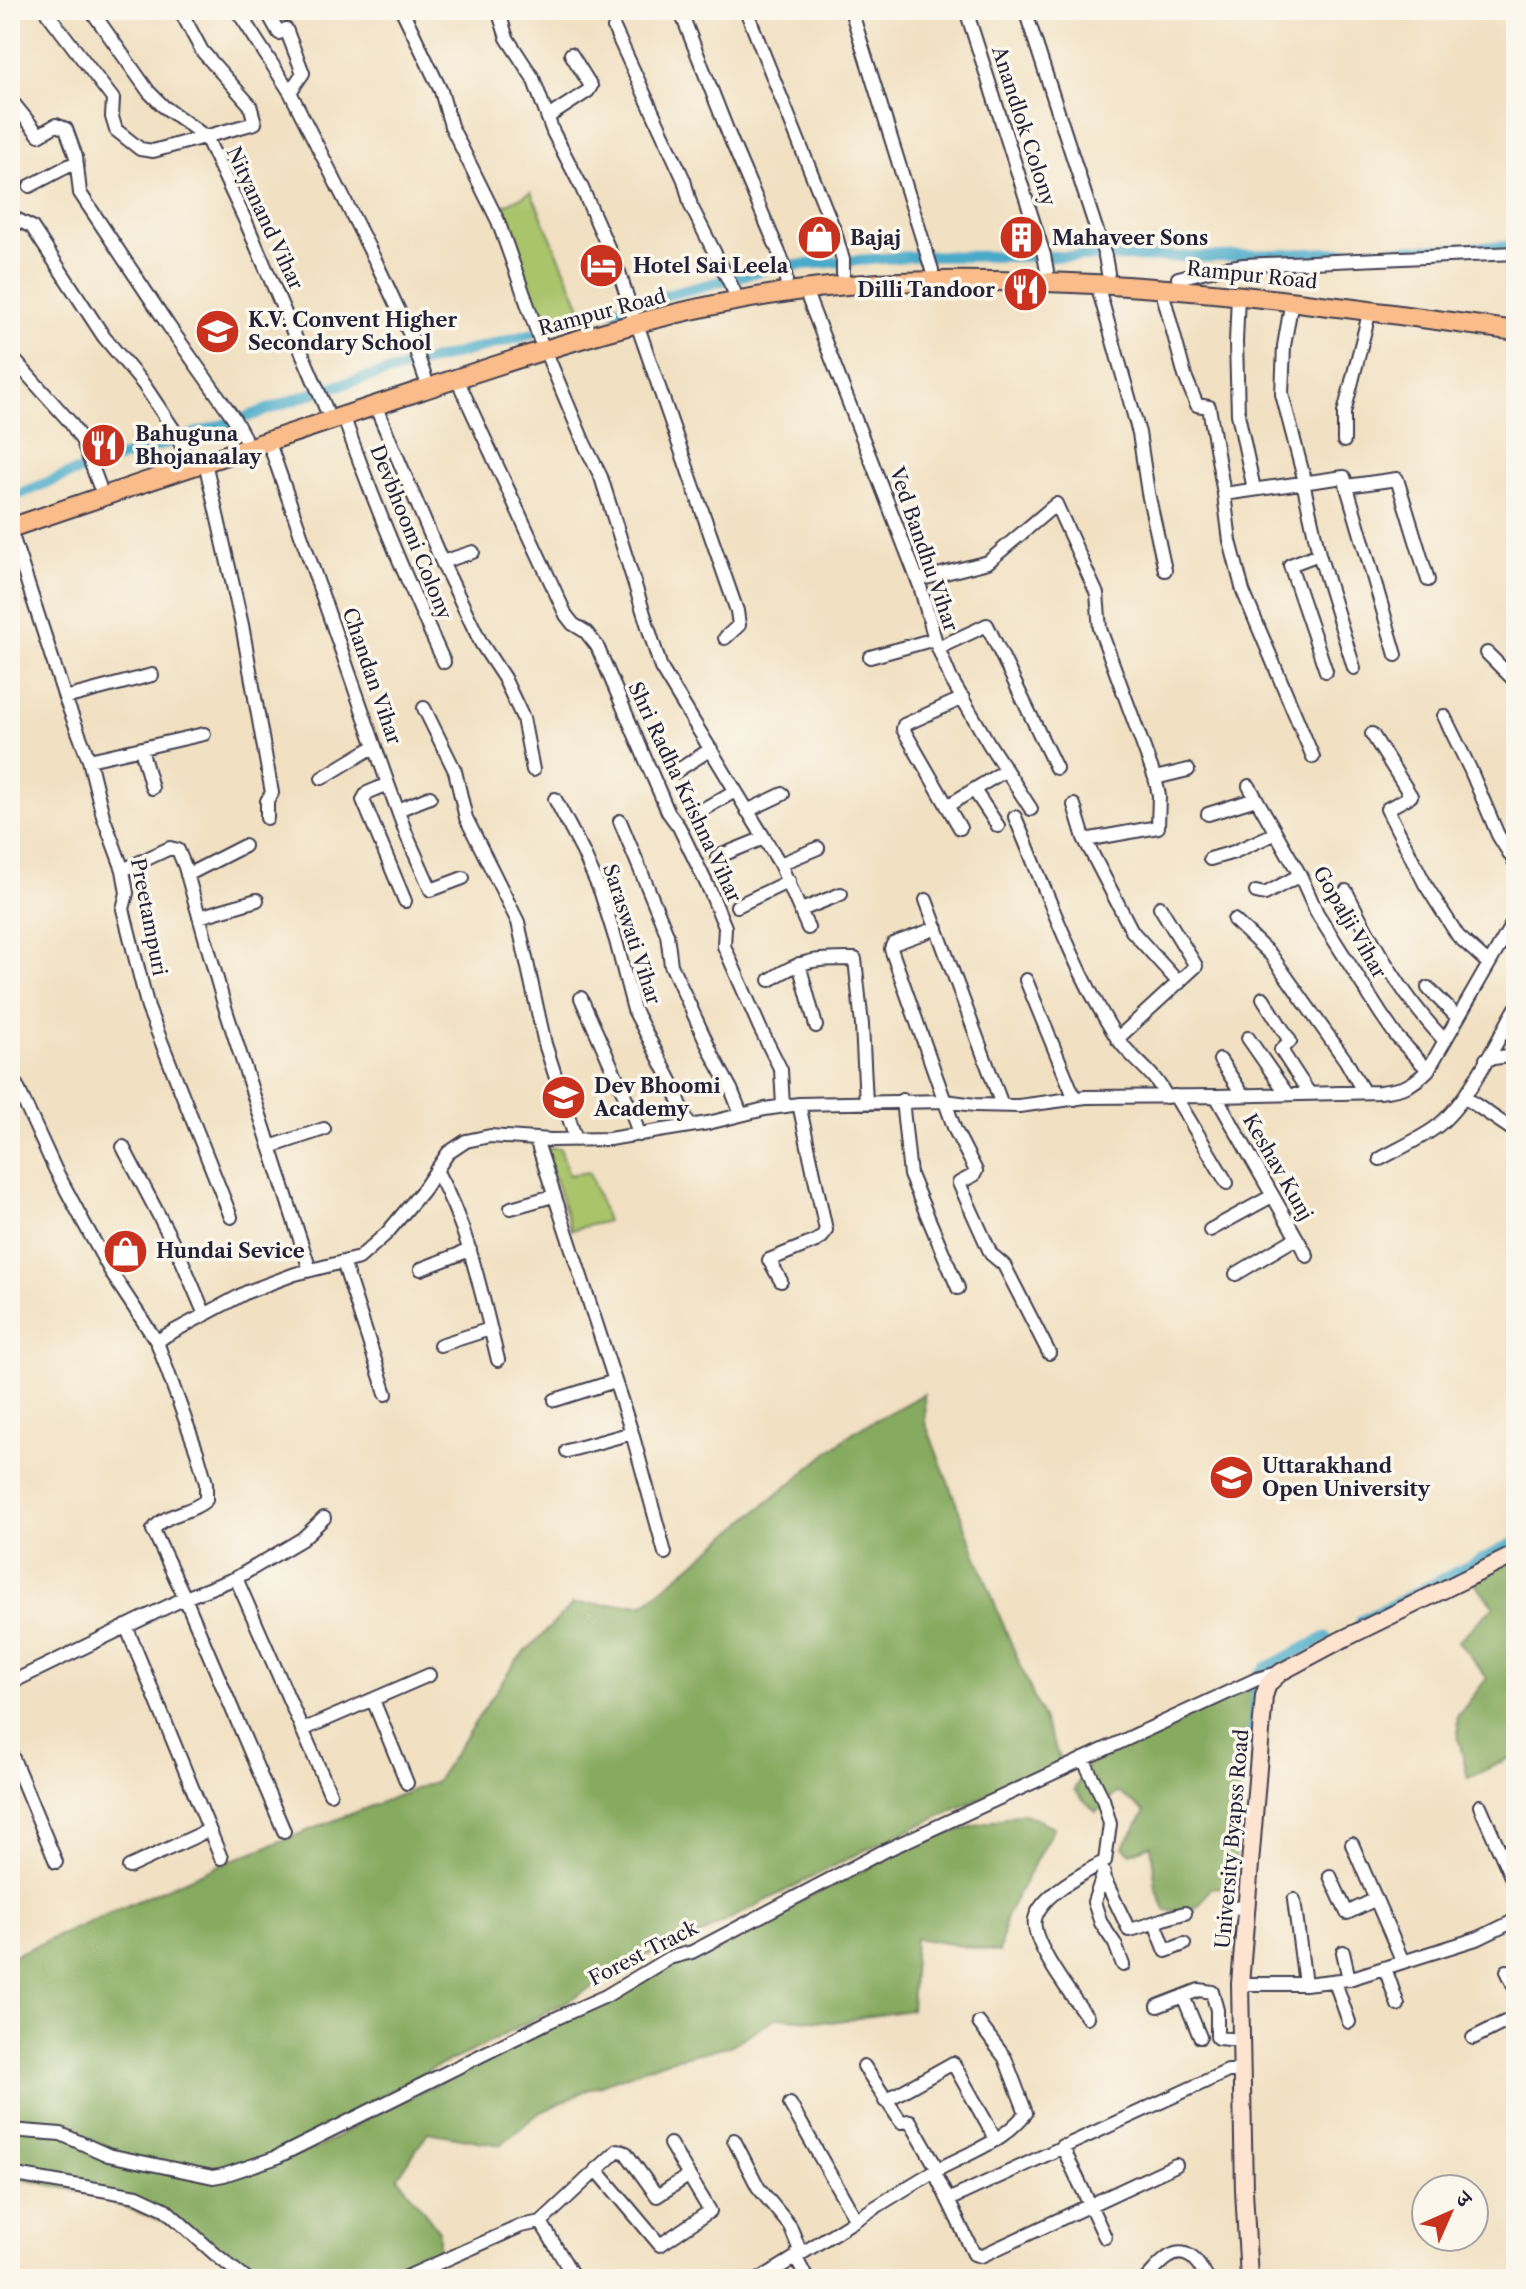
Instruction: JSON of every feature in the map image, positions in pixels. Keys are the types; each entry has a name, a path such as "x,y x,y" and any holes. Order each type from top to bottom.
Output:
{"main road":[{"path":"632,312 785,271 929,261 1045,261 1516,318"},
{"name":"Rampur Road","path":"10,528 146,475 205,462 268,440 327,401 375,405 457,379 632,312 859,284 979,280 1104,268 1161,287 1292,300 1516,331"},
{"path":"10,515 95,473 146,475 181,444 327,401 422,367 543,345"},
{"path":"1281,1672 1516,1554"},
{"name":"University Byapss Road","path":"1249,2279 1235,2040 1240,1984 1241,1907 1264,1696 1268,1684 1281,1672"}],"street":[{"path":"45,10 113,99 112,117 116,130 140,149 153,151 255,123 250,105 202,51 180,10"},
{"name":"Nityanand Vihar","path":"91,10 149,92 206,137 327,401"},
{"path":"237,10 290,92 377,264 422,367"},
{"path":"266,10 279,33 286,29 303,73 290,92"},
{"path":"402,10 441,91 451,126 498,221 543,345 601,477 661,668 780,864 808,928"},
{"path":"498,10 503,32 533,78 619,272 737,611 739,625 725,638"},
{"path":"680,10 785,271"},
{"path":"746,10 835,232 843,267"},
{"path":"851,10 929,261"},
{"name":"Anandlok Colony","path":"966,10 1045,261"},
{"path":"1025,10 1104,268 1165,570"},
{"path":"614,28 684,180 691,206 731,283"},
{"path":"548,117 591,86 571,54"},
{"path":"10,99 39,135 56,125 66,129 76,162 80,193 239,427"},
{"path":"30,186 76,162"},
{"path":"10,216 32,227 104,337 144,385 181,444"},
{"path":"10,229 25,223"},
{"path":"1178,278 1244,265 1516,253"},
{"path":"1161,287 1185,376 1197,405 1209,407 1230,541 1243,591 1313,757"},
{"name":"Ved Bandhu Vihar","path":"805,290 918,580 937,644 963,698 1031,809"},
{"path":"1238,295 1238,414 1254,489"},
{"path":"1292,300 1284,346 1282,394 1319,554 1354,668"},
{"path":"1344,441 1344,413 1370,310"},
{"path":"10,355 70,422 83,442 95,473"},
{"name":"Shri Radha Krishna Vihar","path":"457,379 566,615 597,646 668,812 679,827 710,891 725,927 724,946 781,1070 783,1106"},
{"name":"Devbhoomi Colony","path":"327,401 444,662"},
{"path":"375,405 442,562 481,643 504,678 523,718 533,770"},
{"name":"Chandan Vihar","path":"268,440 388,784 431,890 463,878"},
{"path":"205,462 242,625 272,793 267,801 267,818"},
{"path":"1224,494 1341,477 1345,479 1396,655"},
{"path":"1347,486 1397,479 1428,580"},
{"path":"918,580 988,562 1056,504 1097,594 1100,629 1159,795 1159,827 1085,840"},
{"name":"Preetampuri","path":"10,528 123,870 127,893 123,909 148,1008 231,1217"},
{"path":"442,562 473,552"},
{"path":"1319,554 1290,565 1326,671"},
{"path":"870,657 937,644 987,625 1056,768"},
{"path":"1487,653 1516,682"},
{"path":"65,698 152,675"},
{"path":"960,828 903,727 963,698"},
{"path":"424,708 455,771 466,818 518,922 545,1044 576,1140"},
{"path":"1444,716 1498,835 1516,864"},
{"path":"89,760 204,734"},
{"path":"1372,734 1411,796 1387,809 1425,884 1458,936 1489,964"},
{"path":"322,778 375,746"},
{"path":"141,749 152,788"},
{"path":"675,772 711,749"},
{"path":"947,806 1006,770"},
{"path":"1155,778 1188,770"},
{"path":"388,784 367,793 363,800 405,901"},
{"name":"Gopalji Vihar","path":"1249,786 1300,875 1317,913 1397,1037 1428,1070"},
{"path":"974,790 998,826"},
{"path":"700,811 735,791"},
{"path":"747,811 783,794"},
{"path":"398,810 430,797"},
{"name":"Saraswati Vihar","path":"555,799 601,893 634,1010 672,1083 689,1126"},
{"path":"1208,814 1256,799"},
{"path":"1074,805 1085,840 1132,931 1179,983"},
{"path":"1015,817 1084,978 1117,1039 1170,1096 1227,1183"},
{"path":"620,821 667,934 671,965 741,1114"},
{"path":"1210,859 1276,833"},
{"path":"717,857 764,838"},
{"path":"187,875 244,846"},
{"path":"123,870 170,848 178,850 310,1270"},
{"path":"780,864 818,848"},
{"path":"1256,892 1265,894 1300,875"},
{"path":"737,906 789,881"},
{"path":"1346,891 1374,946 1423,1019 1445,1041"},
{"path":"801,910 841,894"},
{"path":"199,917 257,900"},
{"path":"926,900 1002,1105"},
{"path":"1117,1039 1196,966 1160,907"},
{"path":"157,1342 247,1292 310,1270 359,1258 371,1249 423,1190 448,1153 466,1141 490,1136 609,1139 799,1104 902,1100 1019,1106 1075,1099 1403,1089 1428,1070 1516,917"},
{"path":"1234,920 1271,955 1346,1061 1363,1091"},
{"path":"937,928 893,944 891,949 955,1130 976,1171 959,1183 991,1254 1004,1265 1049,1353"},
{"path":"770,980 790,966 811,959 869,956"},
{"path":"855,959 866,1102"},
{"path":"799,964 816,1026"},
{"path":"1026,980 1075,1099"},
{"path":"1428,988 1458,1018"},
{"path":"581,998 632,1112 639,1135"},
{"path":"1263,998 1290,1041 1281,1050 1309,1093"},
{"path":"1380,1159 1435,1128 1464,1097 1516,1008"},
{"path":"1248,1038 1287,1094"},
{"path":"1486,1059 1516,1055"},
{"path":"1220,1060 1243,1095"},
{"path":"10,1071 55,1169 85,1225 114,1277 157,1342 206,1483 206,1500 199,1507 160,1521 153,1530 284,1831"},
{"name":"Keshav Kunj","path":"1216,1096 1307,1256"},
{"path":"1464,1097 1516,1132"},
{"path":"902,1100 910,1175 958,1288"},
{"path":"781,1281 769,1260 816,1241 826,1230 799,1104"},
{"path":"270,1147 324,1129"},
{"path":"536,1139 632,1433 665,1553"},
{"path":"123,1147 180,1256 205,1315"},
{"path":"436,1170 451,1197 470,1250 498,1360"},
{"path":"511,1208 553,1196"},
{"path":"1210,1230 1272,1196"},
{"path":"1236,1274 1296,1238"},
{"path":"421,1269 470,1250"},
{"path":"343,1262 386,1394"},
{"path":"440,1345 490,1329"},
{"path":"555,1400 615,1381"},
{"path":"567,1451 632,1433"},
{"path":"10,1683 185,1598 236,1578 302,1539 324,1518"},
{"path":"236,1578 330,1793"},
{"path":"126,1626 221,1858"},
{"name":"Forest Track","path":"10,2130 61,2134 108,2155 213,2177 275,2158 606,1996 669,1958 692,1952 880,1853 1257,1679 1281,1672"},
{"path":"302,1730 429,1675"},
{"path":"373,1700 407,1783"},
{"path":"10,1751 56,1862"},
{"path":"1083,1759 1103,1799 1110,1824 1103,1876 1094,1902 1101,1923 1115,1944 1123,1965"},
{"path":"1480,1806 1516,1888"},
{"path":"129,1867 209,1830"},
{"path":"1352,1844 1403,1962"},
{"path":"1087,2017 1047,1959 1035,1920 1046,1900 1105,1861"},
{"path":"1103,1876 1129,1930 1185,1913"},
{"path":"1330,1876 1347,1913 1376,1899"},
{"path":"1294,1900 1305,1984"},
{"path":"1226,1941 1231,1908 1241,1907"},
{"path":"1240,1984 1305,1984 1349,1979 1479,1938 1516,1920"},
{"path":"1155,1923 1166,1951 1184,1944"},
{"path":"1343,1952 1349,1979"},
{"path":"1385,1968 1398,2005"},
{"path":"1507,1971 1516,1990"},
{"path":"1335,1982 1349,2022"},
{"path":"1158,2006 1199,1990 1212,1992 1217,2010 1217,2037 1235,2040"},
{"path":"1183,1996 1200,2037"},
{"path":"1473,2038 1513,2019 1516,2036"},
{"path":"760,2279 855,2218 996,2140 1018,2123 1026,2113 1005,2058 979,2023"},
{"path":"885,2101 953,2063 996,2140"},
{"path":"864,2066 901,2122 910,2121 974,2254 981,2256 1176,2165"},
{"path":"948,2200 1062,2146 1236,2071"},
{"path":"790,2104 855,2218"},
{"path":"734,2140 758,2187 790,2226 799,2248 796,2258 807,2279"},
{"path":"596,2169 660,2245 710,2211 670,2144"},
{"path":"1062,2146 1105,2237"},
{"path":"402,2279 521,2226 541,2222 618,2150 626,2153 657,2196 688,2176"},
{"path":"10,2174 137,2196 165,2209 246,2279"},
{"path":"541,2222 575,2279"},
{"path":"1146,2279 1171,2255 1180,2253 1191,2257 1208,2279"}],"green space":[{"path":"531,192 583,311 539,323 497,209"},
{"path":"545,1147 560,1148 569,1175 589,1172 607,1221 571,1230"},
{"path":"924,1394 925,1422 1000,1617 1061,1762 865,1850 680,1946 646,1955 610,1978 483,2046 355,2109 305,2148 316,2149 377,2113 928,1839 1022,1813 1054,1827 1007,1914 999,1952 915,1938 911,2010 832,2022 778,2017 730,2046 665,2061 590,2089 539,2113 500,2145 428,2132 398,2177 439,2231 439,2260 388,2279 249,2279 190,2231 79,2191 10,2177 10,1957 217,1866 436,1781 516,1661 573,1604 644,1604 853,1432"},
{"path":"1516,1556 1516,1755 1468,1778 1457,1717 1487,1678 1458,1641 1494,1606 1475,1584 1483,1571"},
{"path":"1252,1689 1233,1886 1211,1888 1191,1912 1165,1910 1156,1888 1151,1845 1130,1853 1123,1847 1145,1812 1118,1792 1096,1812 1074,1790 1093,1755 1201,1705"}],"waterway":[{"path":"610,310 775,267 918,256 1206,257 1516,246"},
{"path":"10,498 66,475 324,389 531,334"},
{"path":"1360,1621 1516,1542"},
{"path":"1258,1675 1326,1637"},
{"path":"1252,1746 1256,1687"}],"place":[{"name":"Bajaj","path":"819,238"},
{"name":"Mahaveer Sons","path":"1021,238"},
{"name":"Hotel Sai Leela","path":"602,266"},
{"name":"Dilli Tandoor","path":"1026,290"},
{"name":"K.V. Convent Higher Secondary School","path":"217,331"},
{"name":"Bahuguna Bhojanaalay","path":"104,446"},
{"name":"Dev Bhoomi Academy","path":"563,1097"},
{"name":"Hundai Sevice","path":"125,1251"},
{"name":"Uttarakhand Open University","path":"1231,1477"}]}
